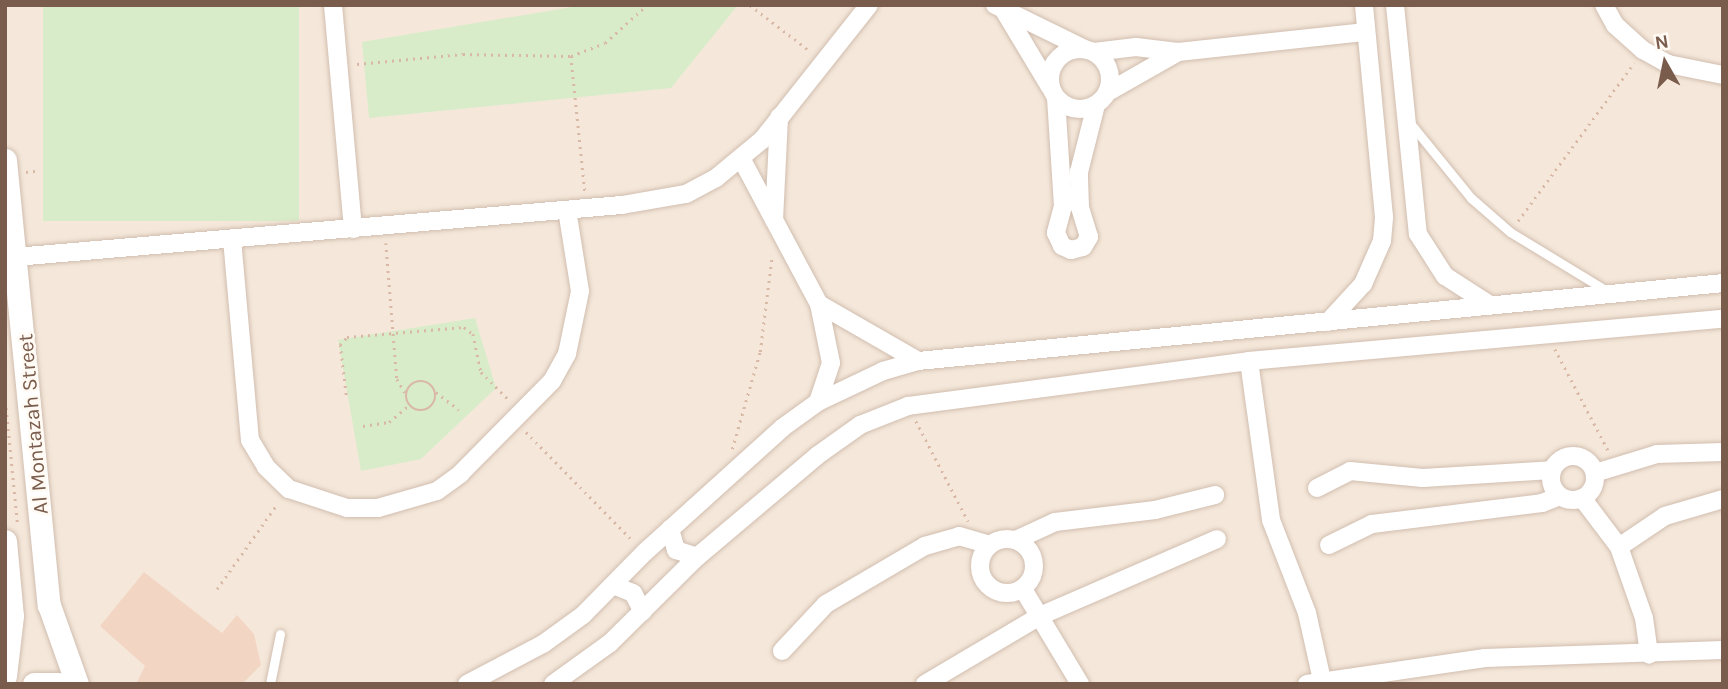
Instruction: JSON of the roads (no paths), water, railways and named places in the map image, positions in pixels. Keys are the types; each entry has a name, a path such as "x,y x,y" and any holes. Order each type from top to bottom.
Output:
{"street":[{"path":"333,5 353,229"},
{"path":"15,257 654,202 686,194 741,158 779,117 869,5"},
{"path":"1328,322 1363,285 1382,241 1384,217 1364,5"},
{"path":"1395,5 1418,234 1445,276 1490,305"},
{"path":"1604,5 1615,25 1643,51 1668,64 1723,75"},
{"path":"1000,9 1090,50 1108,65 1102,99 1081,156 1071,206 1054,93 1057,59 1065,52 1090,50 1136,47 1178,52 1367,32"},
{"path":"1000,9 1054,93 1075,109 1102,99 1178,52"},
{"path":"774,220 779,117"},
{"path":"741,158 819,304 831,363 818,402"},
{"name":"Al Montazah Street","path":"5,160 15,257 16,346 49,605 78,684"},
{"path":"232,239 250,440 266,467 289,489 347,508 408,502 437,491 460,474 552,381 577,323 580,291 568,210"},
{"path":"467,684 543,644 583,615 720,482 818,402 853,383 918,361 1723,283"},
{"path":"819,304 918,361"},
{"path":"553,684 610,643 697,557 839,439 908,405 1250,361 1723,319"},
{"path":"1250,361 1271,520 1307,613 1314,682 1485,658 1649,655 1723,650"},
{"path":"1595,473 1615,464 1657,454 1723,452"},
{"path":"1329,545 1372,524 1542,503 1560,496 1582,498 1592,491 1595,473 1587,461 1574,456 1561,459 1552,470 1552,484 1560,496"},
{"path":"1317,488 1350,471 1423,478 1552,470"},
{"path":"782,650 810,618 844,592 942,539 984,542 1016,540 1055,522 1154,510 1214,495"},
{"path":"1582,498 1619,547 1644,618 1649,655"},
{"path":"1619,547 1665,516 1723,499"},
{"path":"670,529 676,550 697,557"},
{"path":"925,684 1040,616 1217,539"},
{"path":"984,542 980,563 985,583 1003,594 1023,589 1034,575 1034,558 1016,540"},
{"path":"5,541 10,645 5,676"},
{"path":"612,585 633,593 643,612"},
{"path":"1023,589 1080,684"},
{"path":"33,684 58,684"}],"lane":[{"path":"1408,119 1437,160 1510,232 1615,295"},
{"path":"270,684 280,634"}]}
